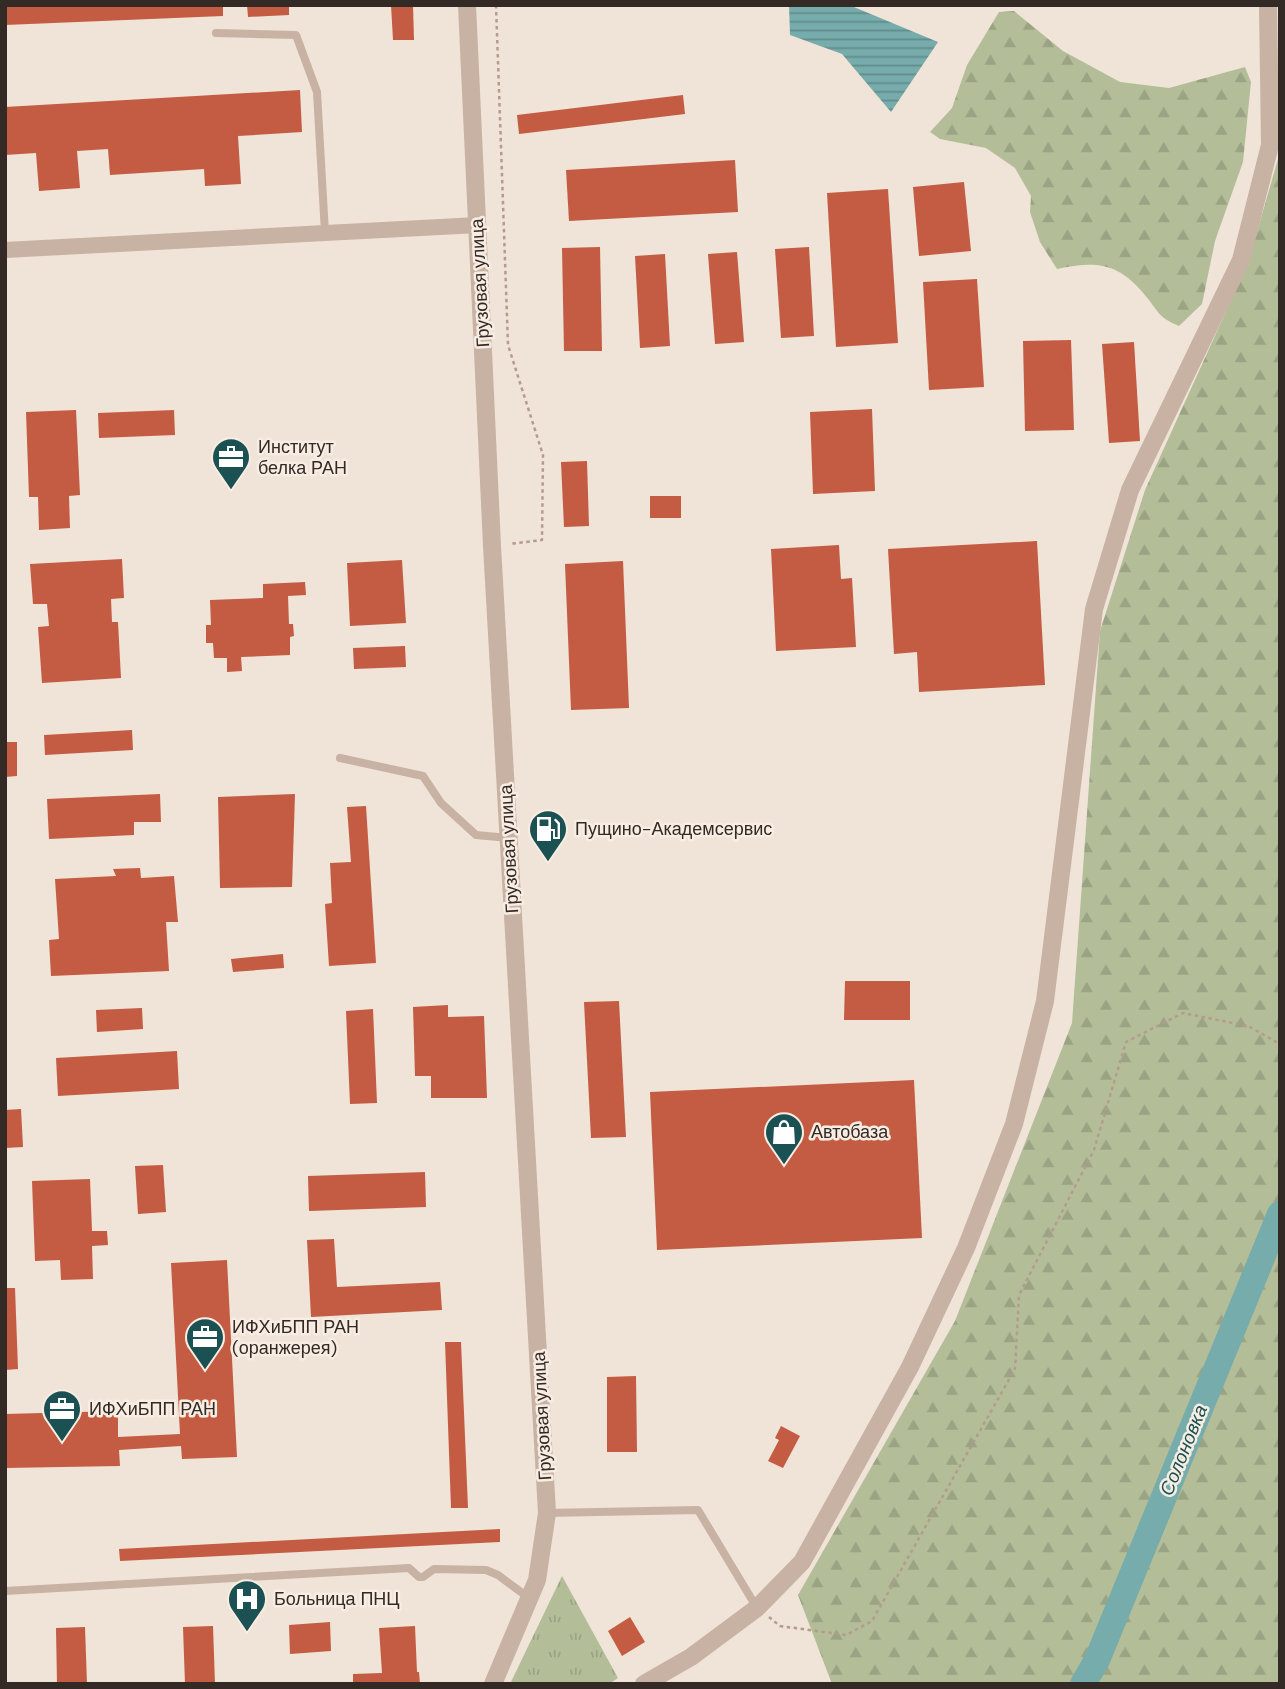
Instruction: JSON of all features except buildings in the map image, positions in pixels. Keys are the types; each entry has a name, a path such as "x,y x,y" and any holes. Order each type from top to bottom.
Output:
{"street":[{"name":"Грузовая улица","path":"467,5 492,546 547,1513 537,1580 493,1684"},
{"path":"644,1684 691,1657 757,1608 802,1562 910,1367 967,1248 1014,1124 1045,1001 1094,609 1130,490 1241,260 1270,145 1268,5"},
{"path":"5,250 478,225"}],"lane":[{"path":"216,33 296,35 317,92 325,233"},
{"path":"340,758 423,776 441,803 476,835 509,838"},
{"path":"547,1513 698,1510 757,1608"},
{"path":"5,1591 409,1568 419,1577 424,1577 434,1569 486,1570 498,1575 529,1598"}],"path":[{"path":"492,546 542,540 543,479 543,455 508,345 496,5"},
{"path":"757,1608 780,1626 846,1635 872,1621 1015,1369 1019,1295 1094,1150 1126,1042 1183,1013 1248,1026 1280,1044"}],"green space":[{"path":"1014,11 1063,51 1120,82 1169,88 1245,67 1251,82 1243,162 1215,241 1202,304 1179,326 1162,316 1134,283 1115,270 1094,265 1057,269 1040,242 1030,212 1031,196 1015,168 986,148 940,139 930,132 952,108 967,65 999,12"},
{"path":"1280,152 1280,1684 832,1684 798,1595 955,1321 1072,1023 1100,631 1145,490 1248,263"},
{"path":"562,1576 618,1678 609,1684 510,1684"}],"water":[{"path":"789,5 849,5 938,42 891,112 842,54 790,35"}],"waterway":[{"name":"Солоновка","path":"1083,1684 1097,1660 1280,1214"}],"place":[{"name":"Институт белка РАН","path":"231,491"},
{"name":"Пущино-Академсервис","path":"548,863"},
{"name":"Автобаза","path":"784,1166"},
{"name":"ИФХиБПП РАН (оранжерея)","path":"205,1371"},
{"name":"ИФХиБПП РАН","path":"62,1443"},
{"name":"Больница ПНЦ","path":"247,1633"}]}
